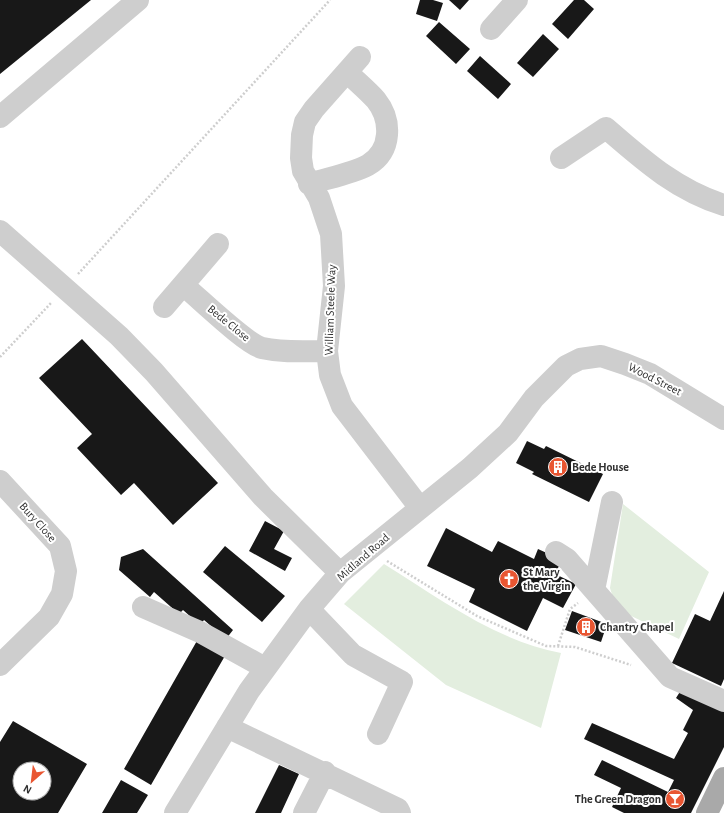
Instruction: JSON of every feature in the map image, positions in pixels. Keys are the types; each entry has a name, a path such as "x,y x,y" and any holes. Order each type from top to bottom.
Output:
{"main road":[{"path":"707,813 724,778"}],"street":[{"path":"0,117 138,0"},
{"path":"491,29 518,0"},
{"name":"William Steele Way","path":"309,184 369,164 381,152 386,144 387,127 381,109 373,98 354,64 314,109 305,122 302,135 301,158 303,171 309,184 319,198 331,234 334,286 327,351 330,375 342,406 420,508"},
{"path":"561,158 606,128 657,172 702,198 724,204"},
{"path":"0,231 120,336 154,372 262,497 340,573"},
{"path":"164,307 218,244"},
{"name":"Bede Close","path":"183,285 244,337 261,348 291,352 327,351"},
{"name":"Wood Street","path":"580,359 601,356 650,374 724,419"},
{"name":"Midland Road","path":"175,813 248,691 309,610 340,573 470,468 508,432 534,398 552,379 566,366 580,359"},
{"name":"Bury Close","path":"0,480 60,546 66,571 62,594 49,617 2,659"},
{"path":"594,590 612,502"},
{"path":"556,552 567,559 670,677 724,701"},
{"path":"143,607 200,632 265,668"},
{"path":"309,610 353,655 402,682 378,734"},
{"path":"227,727 324,772 398,809 400,813"},
{"path":"304,813 324,772"}],"path":[{"path":"0,357 330,0"},
{"path":"370,549 477,616 546,646 576,647 633,666"},
{"path":"558,646 570,609 594,590"}],"green space":[{"path":"623,504 709,572 679,639 625,613 614,601 610,588"},
{"path":"384,564 447,604 491,629 537,647 561,653 541,728 446,685 344,604"}],"building":[{"path":"0,0 91,0 0,74"},
{"path":"420,0 433,0 443,3 437,21 416,14"},
{"path":"449,0 469,0 460,10"},
{"path":"574,0 584,0 594,9 568,39 552,24"},
{"path":"439,22 470,49 456,64 426,36"},
{"path":"543,34 559,49 533,77 517,63"},
{"path":"480,56 511,84 498,99 467,71"},
{"path":"82,339 218,483 173,525 134,483 121,495 77,448 92,434 39,378"},
{"name":"Bede House","path":"527,441 544,449 546,446 603,474 589,502 532,474 534,472 516,463"},
{"path":"265,521 284,531 274,549 292,558 285,571 249,551"},
{"name":"St Mary the Virgin","path":"446,528 492,552 498,541 534,559 538,549 562,560 555,574 576,584 563,608 543,598 527,631 469,602 475,589 427,566"},
{"path":"225,546 285,596 262,622 203,572"},
{"path":"143,549 233,630 226,639 204,620 200,625 183,610 179,614 154,592 150,597 119,570 121,557"},
{"path":"724,591 724,679 721,686 672,663 695,614 710,621"},
{"name":"Chantry Chapel","path":"572,611 607,624 601,642 565,630"},
{"path":"198,639 226,654 151,785 124,769"},
{"path":"683,687 724,706 724,747 691,813 624,813 612,807 621,788 594,775 602,760 668,792 674,780 584,739 592,723 674,759 688,733 683,730 693,710 676,698"},
{"path":"13,721 87,764 58,813 0,813 0,742"},
{"path":"279,765 299,774 281,813 255,813"},
{"path":"121,780 148,795 137,813 102,813"}],"place":[{"name":"Bede House","path":"558,467"},
{"name":"St Mary the Virgin","path":"509,579"},
{"name":"Chantry Chapel","path":"586,627"},
{"name":"The Green Dragon","path":"675,799"}]}
